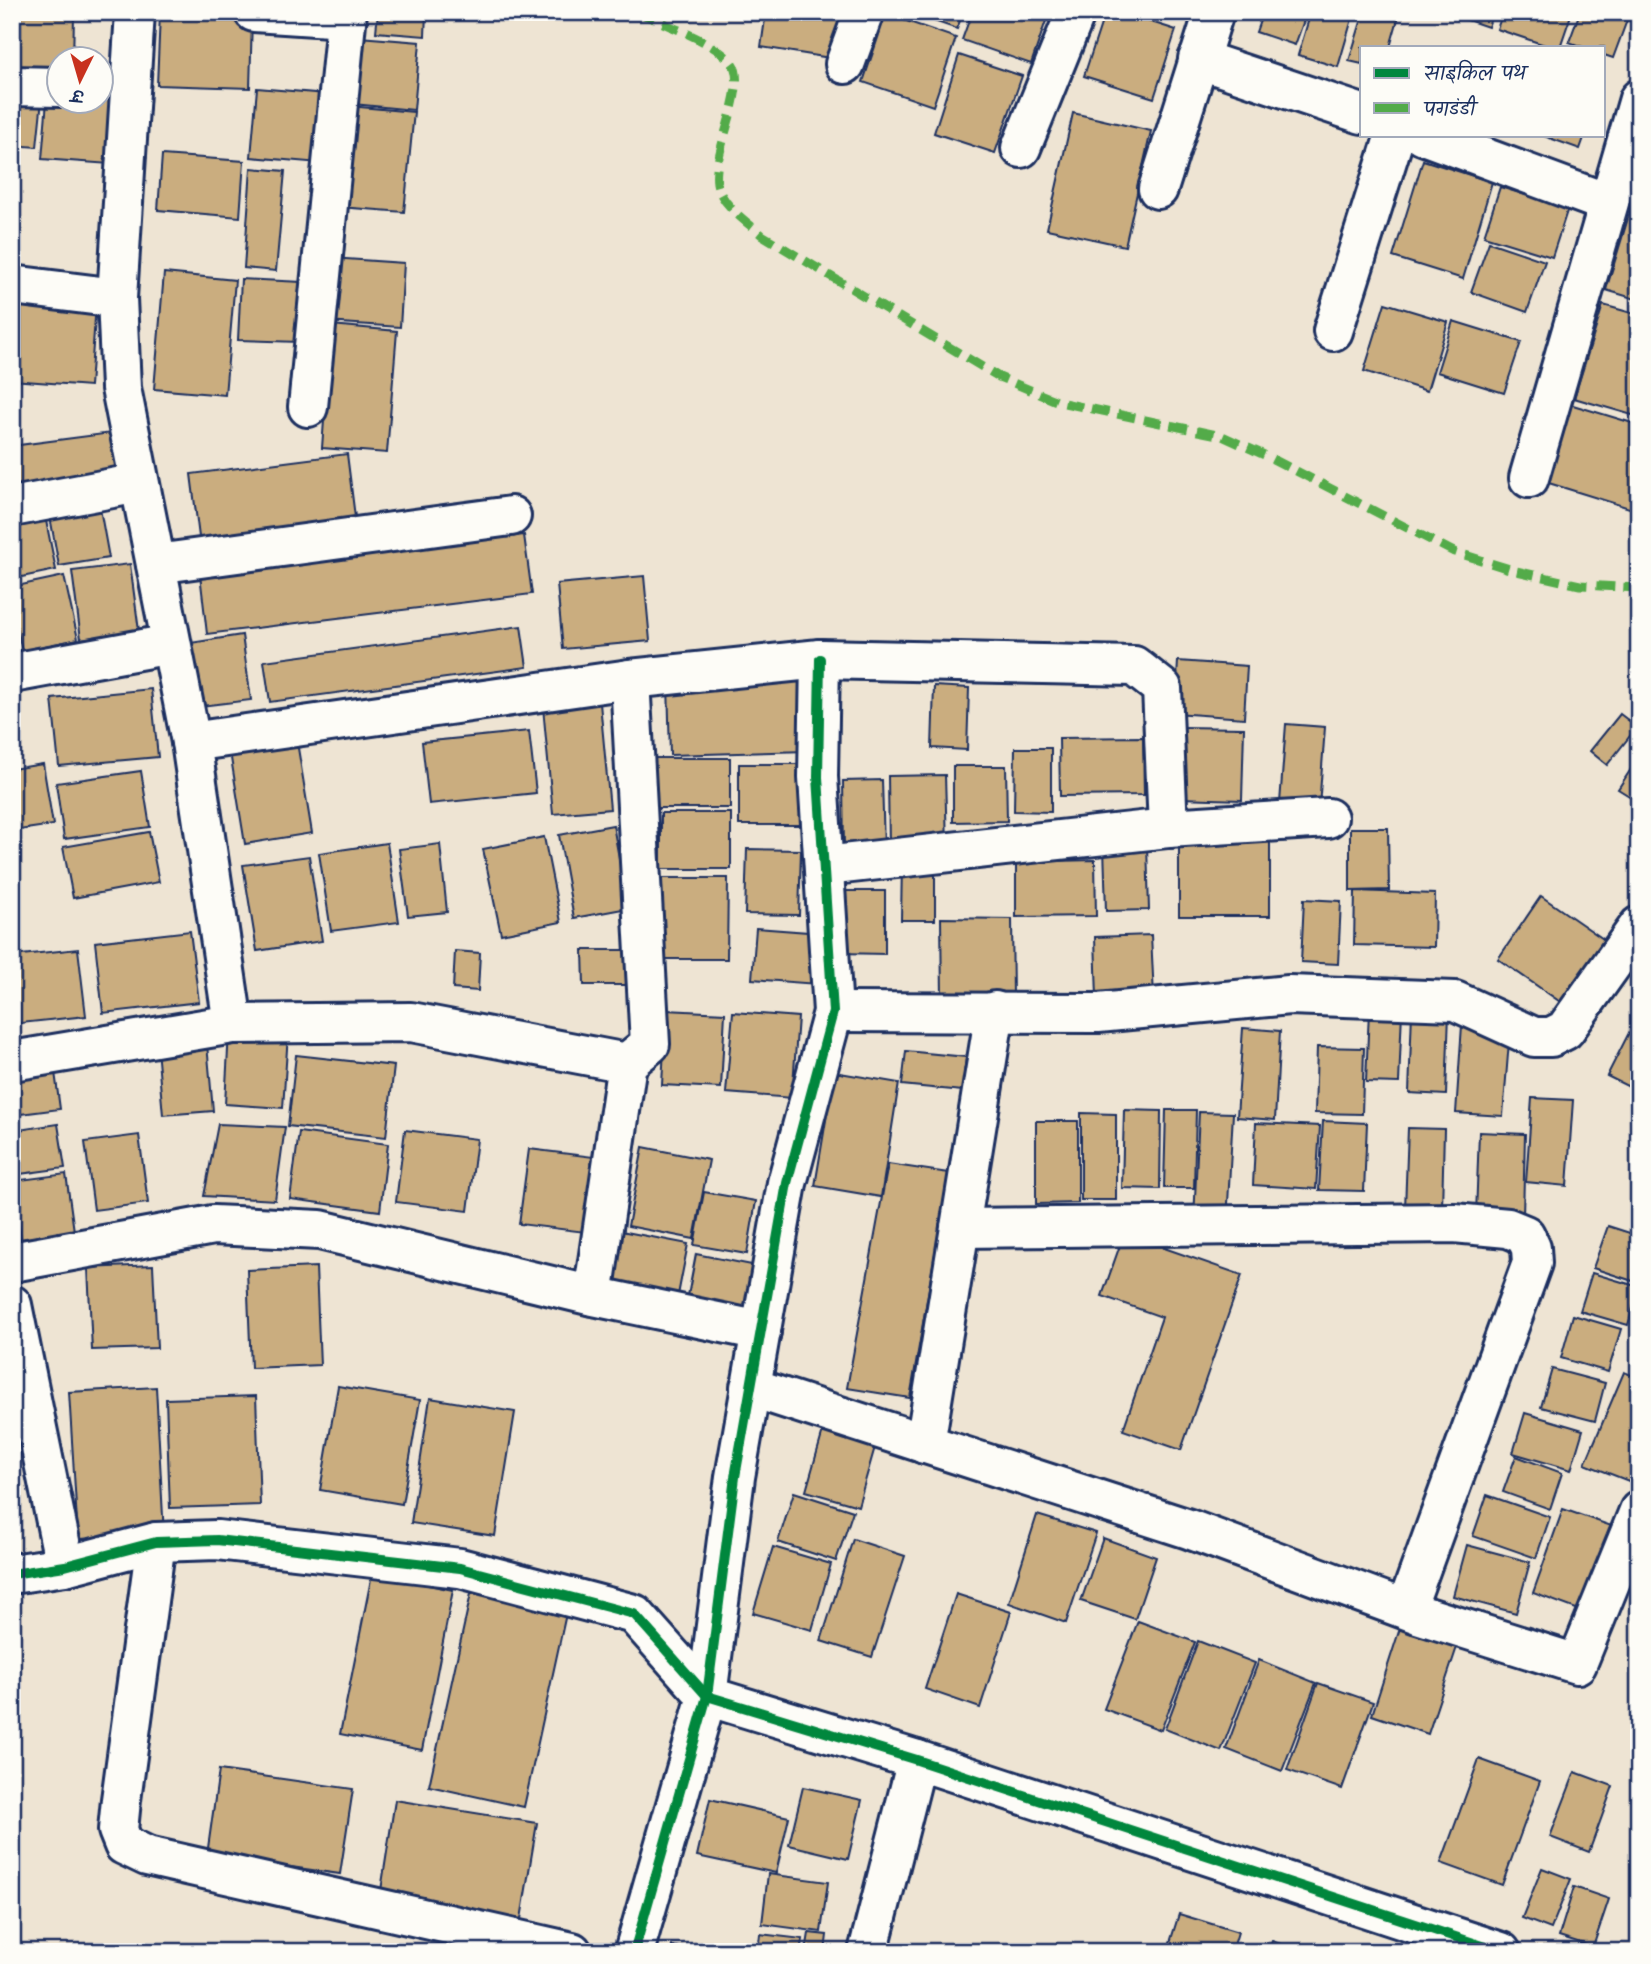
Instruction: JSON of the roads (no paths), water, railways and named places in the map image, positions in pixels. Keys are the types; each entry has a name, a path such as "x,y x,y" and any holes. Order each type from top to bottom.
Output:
{"street":[{"path":"135,12 116,89 117,298 121,388 191,742 233,1024"},
{"path":"254,12 346,15 308,407"},
{"path":"845,64 864,12"},
{"path":"1021,148 1076,12"},
{"path":"1158,190 1214,12"},
{"path":"1198,60 1360,113"},
{"path":"12,86 46,87"},
{"path":"1530,478 1639,99"},
{"path":"1332,331 1395,136"},
{"path":"1426,136 1607,203"},
{"path":"12,285 117,298"},
{"path":"12,507 139,483"},
{"path":"156,564 511,516"},
{"path":"12,673 171,643"},
{"path":"191,742 630,679 820,659 1134,666 1162,688 1168,828"},
{"path":"634,1952 707,1696 735,1477 787,1183 833,1012 818,777 820,659"},
{"path":"593,1296 627,1063 650,1044 630,679"},
{"path":"825,866 1168,828 1328,818"},
{"path":"833,1012 1098,1013 1289,995 1455,1001 1534,1037 1551,1037 1565,1030 1639,926"},
{"path":"925,1444 995,1011"},
{"path":"12,1061 233,1024 411,1022 627,1063"},
{"path":"960,1228 1454,1223 1508,1228 1525,1235 1531,1248 1532,1263 1406,1609"},
{"path":"12,1262 213,1225 320,1230 593,1296 761,1331"},
{"path":"12,1305 65,1566"},
{"path":"750,1387 1189,1529 1406,1609 1577,1664 1639,1511"},
{"path":"12,1574 65,1566 156,1542 217,1540 460,1568 634,1614 707,1696 917,1760 1502,1952"},
{"path":"156,1542 121,1800 118,1830 124,1845 148,1856 572,1952"},
{"path":"868,1952 917,1760"}]}
